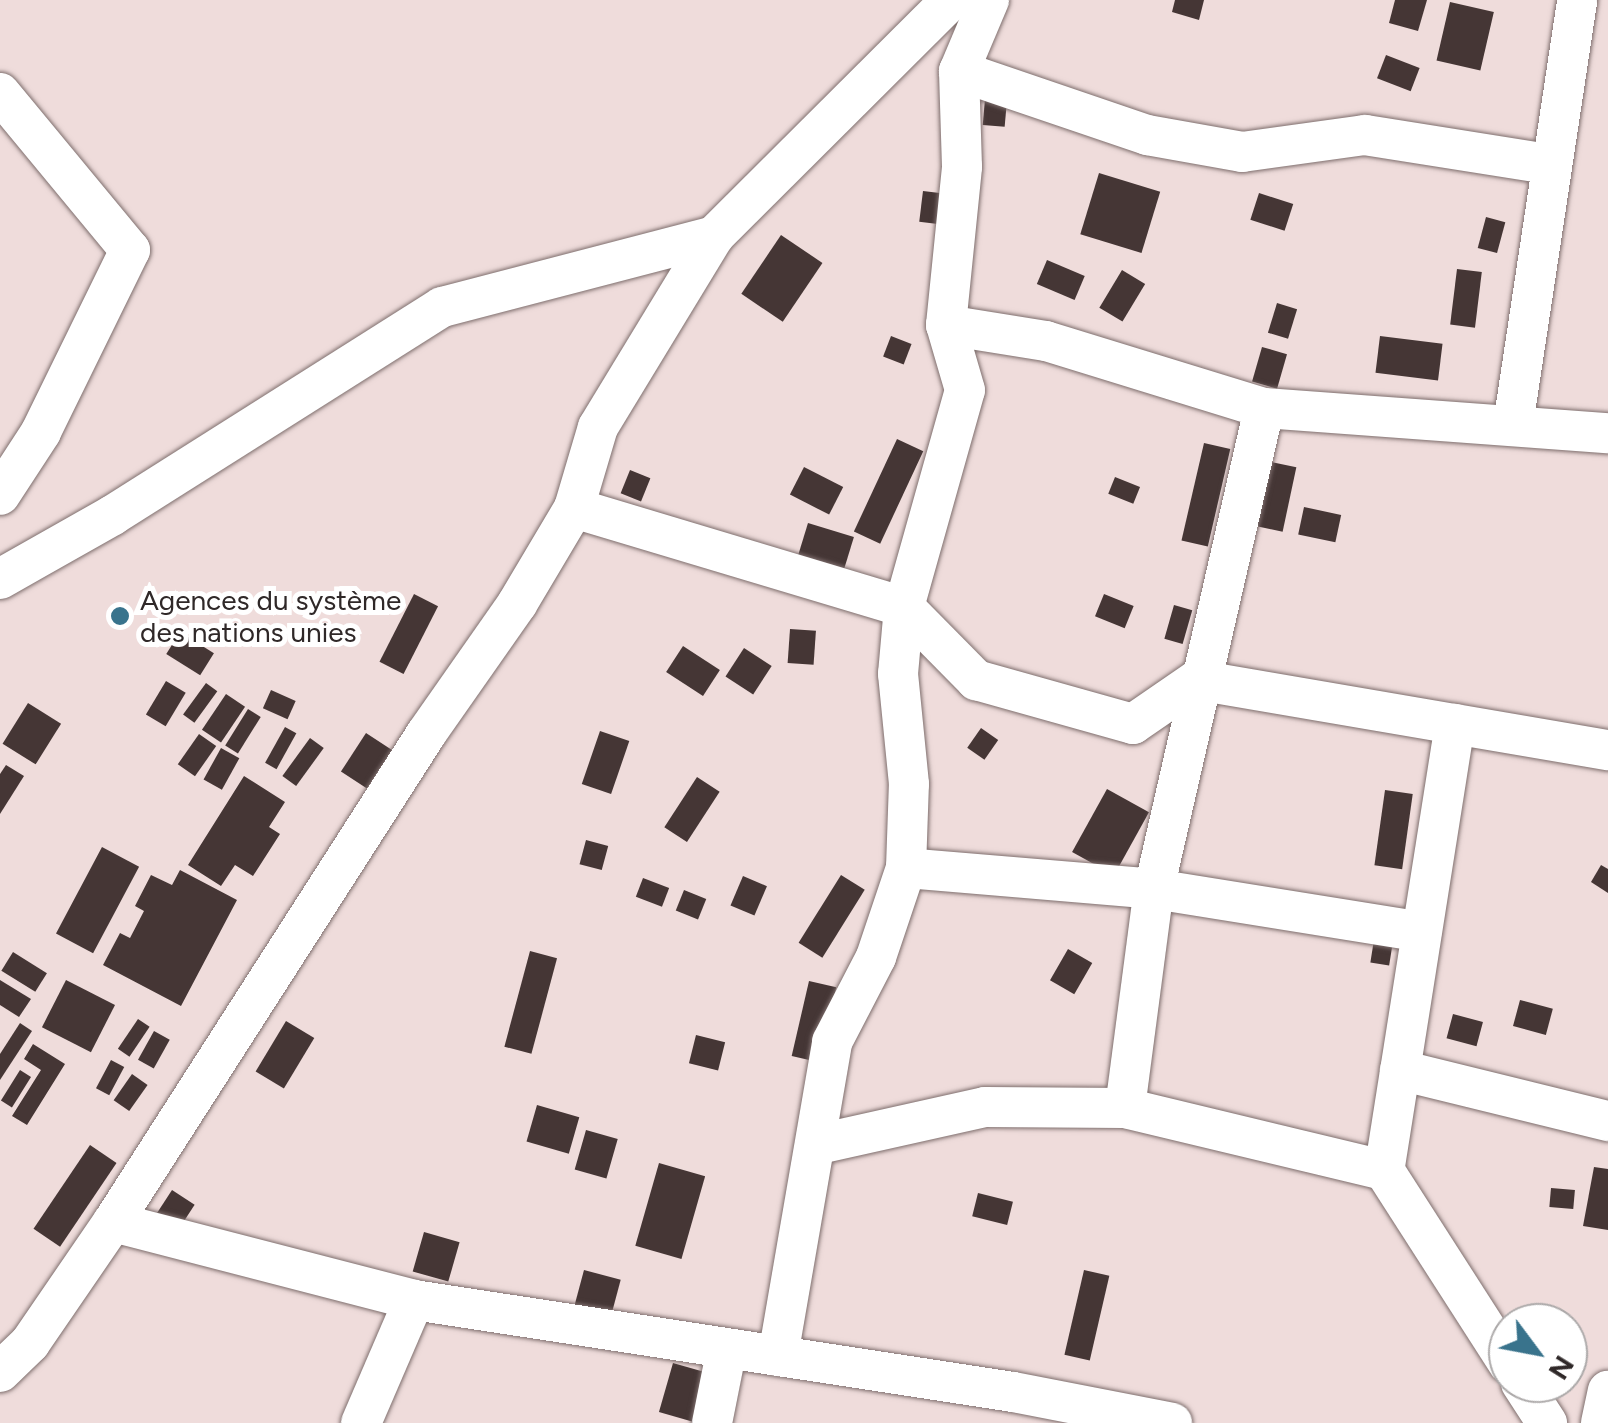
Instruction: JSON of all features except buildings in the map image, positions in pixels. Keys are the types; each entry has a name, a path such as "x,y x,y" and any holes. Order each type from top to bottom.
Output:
{"street":[{"path":"0,1372 30,1343 114,1222 574,508 598,427 714,236 951,0"},
{"path":"778,1356 819,1144 832,1042 876,957 906,868 910,784 898,674 904,607 965,390 946,325 962,167 959,71 989,0"},
{"path":"1513,424 1549,164 1577,0"},
{"path":"959,71 1147,136 1242,152 1365,135 1549,164"},
{"path":"0,93 130,250 41,432 0,496"},
{"path":"0,579 113,516 442,307 714,236"},
{"path":"946,325 1046,340 1264,408 1608,434"},
{"path":"1125,1108 1154,888 1197,680 1264,408"},
{"path":"574,508 904,607 976,680 1134,724 1197,680 1608,750"},
{"path":"1454,724 1384,1170 1488,1332"},
{"path":"906,868 1154,888 1422,932"},
{"path":"1400,1070 1608,1121"},
{"path":"819,1144 985,1107 1125,1108 1384,1170"},
{"path":"114,1222 414,1300 778,1356 1172,1423"},
{"path":"361,1423 414,1300"},
{"path":"712,1423 728,1348"},
{"path":"1601,1423 1608,1391"}],"place":[{"name":"Agences du système des nations unies","path":"120,616"}]}
